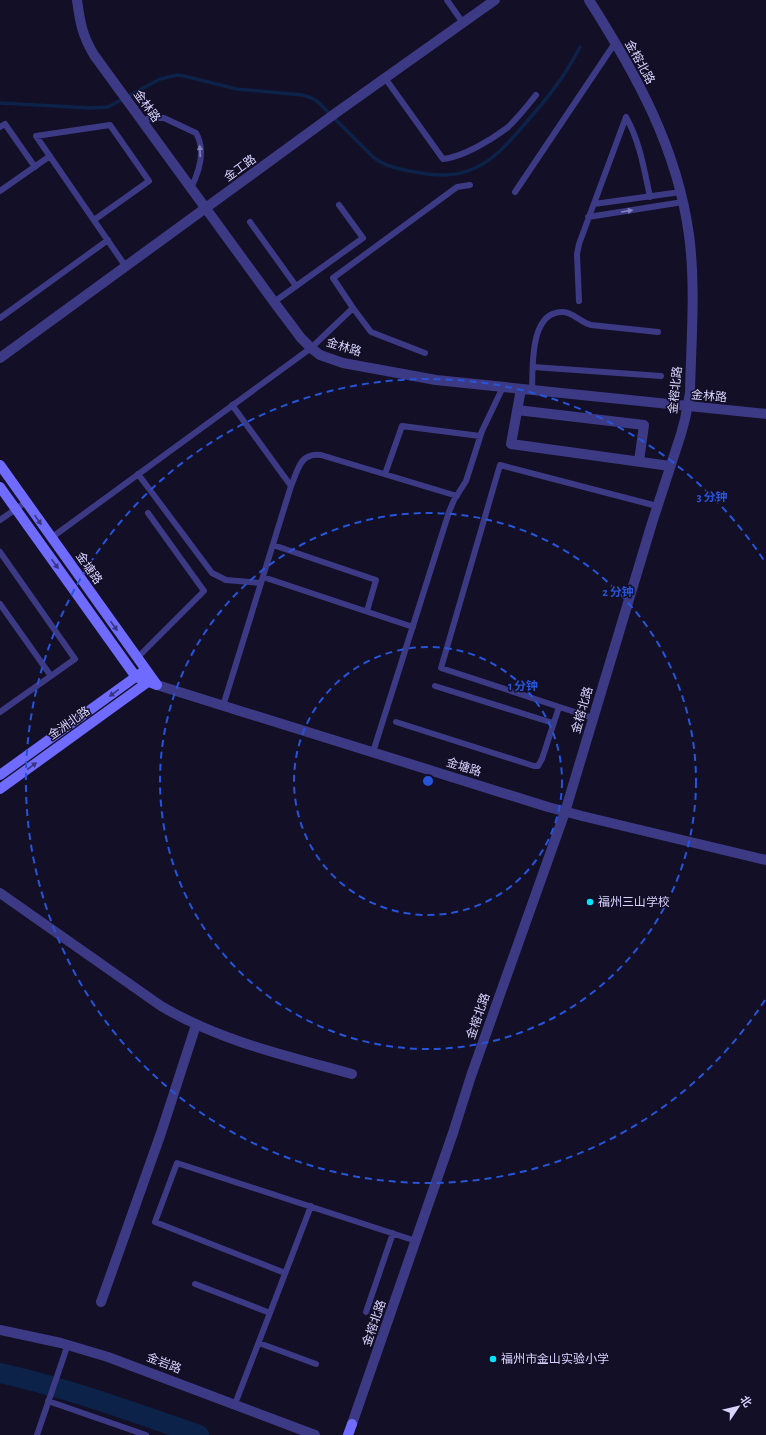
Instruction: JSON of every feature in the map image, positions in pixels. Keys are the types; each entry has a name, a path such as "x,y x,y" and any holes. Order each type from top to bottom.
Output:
{"main road":[{"name":"金塘路","path":"0,465 153,682"},
{"name":"金塘路","path":"0,486 136,677 153,682"},
{"name":"金洲北路","path":"0,775 146,670"},
{"name":"金洲北路","path":"0,788 153,682"},
{"name":"金榕北路","path":"349,1435 352,1424"}],"street":[{"name":"金林路","path":"77,0 84,38 94,54 301,338 320,355 331,359 396,374 436,380 766,414"},
{"name":"金工路","path":"0,358 340,110 495,0"},
{"name":"金榕北路","path":"352,1424 453,1133 471,1076 565,812 688,407 690,386 692,288 689,236 682,197 671,156 661,129 643,93 589,0"},
{"path":"521,389 511,444 670,466"},
{"path":"517,410 644,425 638,461"},
{"name":"金塘路","path":"153,682 223,706 565,812 766,860"},
{"path":"0,893 161,1006 196,1025 242,1042 352,1074"},
{"path":"101,1302 161,1133 196,1025"},
{"name":"金岩路","path":"0,1330 68,1344 133,1366 315,1435"}],"lane":[{"path":"447,0 463,23"},
{"path":"515,192 615,43"},
{"path":"385,78 443,158 450,158 469,150 496,135 517,118 536,95"},
{"path":"140,119 159,117 164,118 196,133 199,139 201,160 198,173 191,188"},
{"path":"579,301 577,254 588,217 626,117 638,144 650,196"},
{"path":"0,127 5,124 35,167"},
{"path":"94,220 149,180 110,125 36,136 126,267"},
{"path":"0,191 50,156"},
{"path":"425,353 371,332 333,278 457,187 470,185"},
{"path":"594,204 650,196 682,197"},
{"path":"588,217 682,197"},
{"path":"274,302 363,238 339,205"},
{"path":"250,222 296,286"},
{"path":"0,318 108,240"},
{"path":"51,538 311,348 353,308"},
{"path":"532,390 535,340 539,329 546,319 557,313 567,313 584,323 591,325 658,332"},
{"path":"533,367 661,376"},
{"path":"373,752 449,512 466,481 480,436 503,387"},
{"path":"232,405 291,486"},
{"path":"385,474 402,426 480,436"},
{"path":"223,706 291,486 303,459 315,454 457,496"},
{"path":"593,718 440,668 500,465 657,506"},
{"path":"138,474 212,573 226,580 262,580 367,611 413,627"},
{"path":"0,520 26,502"},
{"path":"137,658 204,591 148,513"},
{"path":"273,545 376,580 367,611"},
{"path":"0,552 75,659 0,712"},
{"path":"0,604 51,676"},
{"path":"435,686 553,723"},
{"path":"396,722 538,766 542,759 559,707"},
{"path":"285,1273 155,1222 177,1163 416,1241"},
{"path":"235,1404 311,1206"},
{"path":"366,1312 393,1233"},
{"path":"195,1284 270,1313"},
{"path":"259,1343 316,1364"},
{"path":"36,1435 68,1344"},
{"path":"49,1398 146,1435"}],"waterway":[{"path":"0,103 90,108 108,107 160,79 177,75 237,89 303,95 317,101 373,157 383,163 398,169 446,175 461,173 475,168 489,160 507,144 554,88 580,47"},
{"path":"0,1373 75,1393 199,1435"}],"place":[{"name":"福州三山学校","path":"590,902"},
{"name":"福州市金山实验小学","path":"493,1359"}]}
